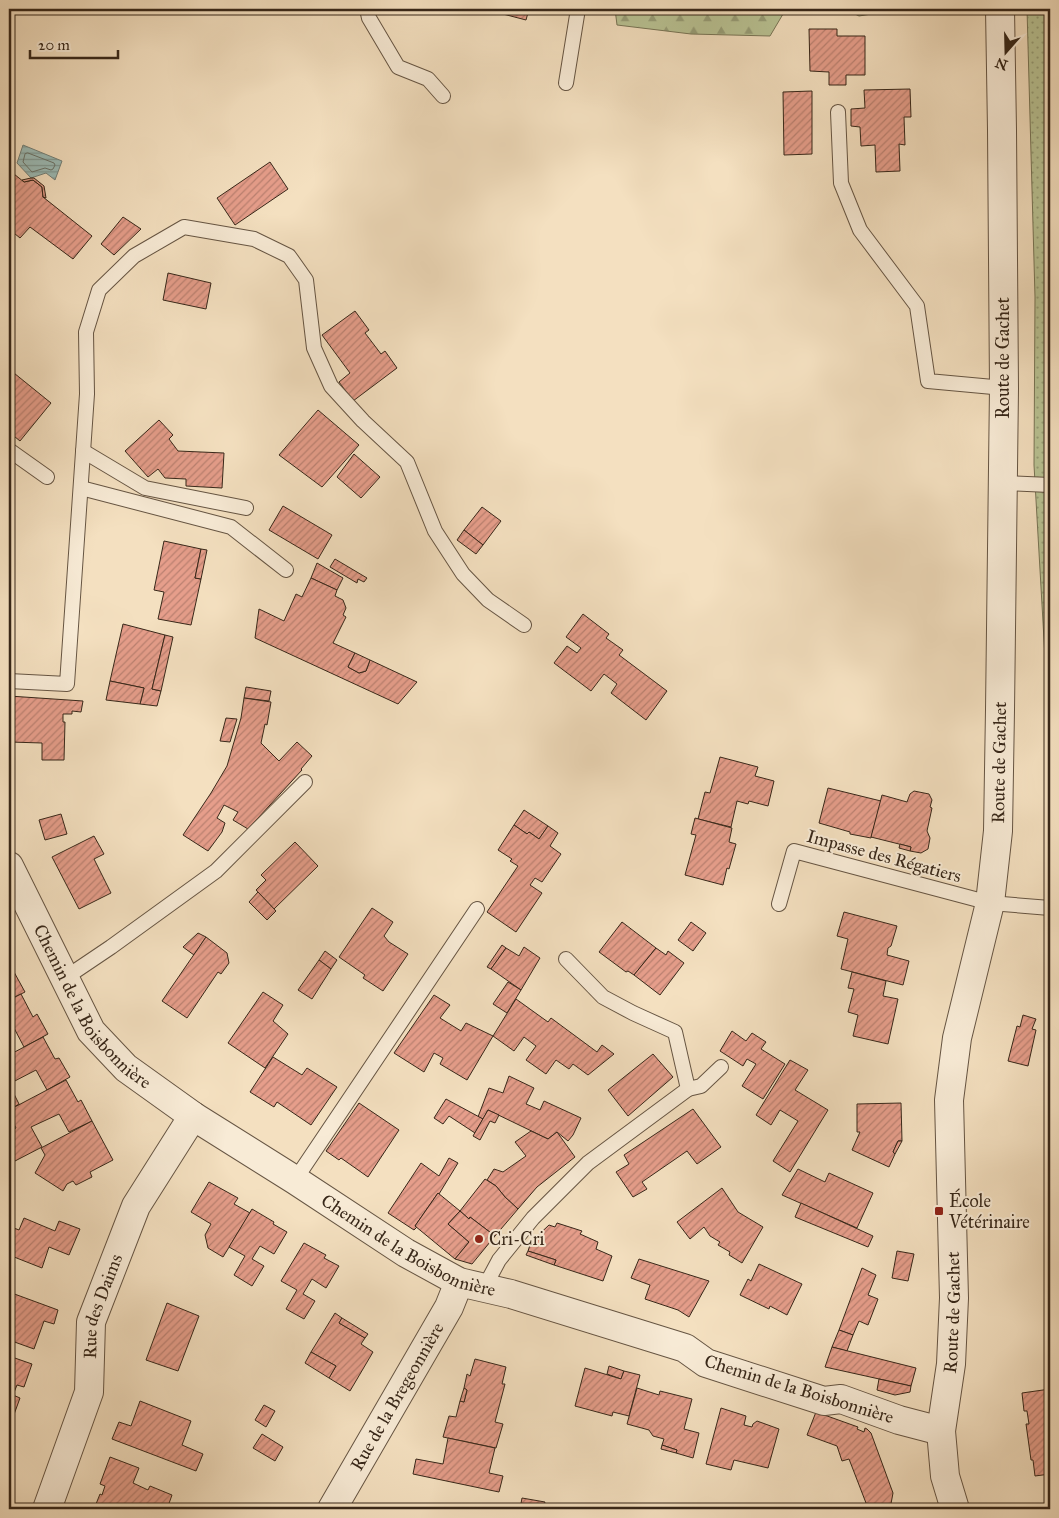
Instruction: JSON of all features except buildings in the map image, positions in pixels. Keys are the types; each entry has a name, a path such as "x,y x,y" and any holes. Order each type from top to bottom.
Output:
{"street":[{"name":"Route de Gachet","path":"955,1509 945,1476 941,1432 950,1364 954,1298 949,1100 958,1038 990,903 998,831 1004,388 1000,9"},
{"name":"Chemin de la Boisbonnière","path":"9,866 92,1031 126,1068 192,1116 295,1180 406,1253 472,1285 511,1294 685,1348 706,1363 824,1401 841,1399 899,1420 941,1432"},
{"name":"Rue des Daims","path":"47,1509 90,1392 91,1322 136,1206 192,1116"},
{"name":"Rue de la Bregeonnière","path":"332,1509 449,1307 472,1285"}],"lane":[{"path":"367,9 369,18 398,67 428,79 442,96"},
{"path":"566,83 578,9"},
{"path":"838,112 841,182 860,230 916,306 928,381 1004,388"},
{"path":"9,681 67,684 87,394 86,332 99,290 134,256 184,228 254,239 289,256 306,280 314,348 331,386 363,421 407,462 435,531 463,574 488,600 524,625"},
{"path":"9,450 47,477"},
{"path":"83,451 146,488 246,508"},
{"path":"1003,484 1050,485"},
{"path":"81,488 231,527 286,570"},
{"path":"65,978 216,871 306,782"},
{"name":"Impasse des Régatiers","path":"779,904 794,851 990,903"},
{"path":"990,903 1050,908"},
{"path":"295,1180 476,908"},
{"path":"566,959 603,997 675,1032 688,1089"},
{"path":"472,1285 499,1260 528,1225 588,1163 688,1089 701,1086 720,1067"}],"green space":[{"path":"615,9 786,9 770,36 691,34 617,25"},
{"path":"845,9 896,9 896,10 859,16"},
{"path":"1027,9 1050,9 1050,695 1047,692 1034,465 1035,297"}],"water":[{"path":"23,145 62,161 55,180 46,173 31,178 17,163"}],"place":[{"name":"École Vétérinaire","path":"939,1211"},
{"name":"Cri-Cri","path":"479,1239"}]}
